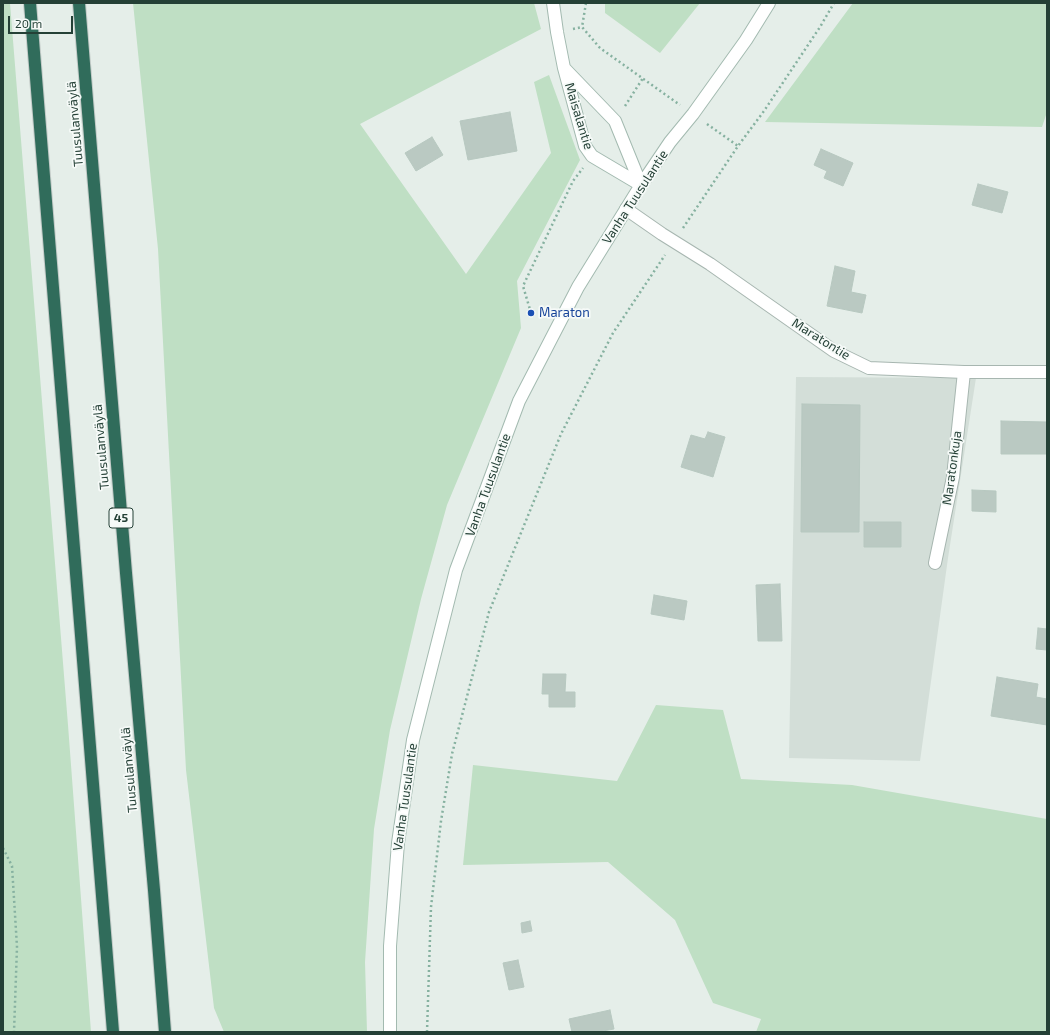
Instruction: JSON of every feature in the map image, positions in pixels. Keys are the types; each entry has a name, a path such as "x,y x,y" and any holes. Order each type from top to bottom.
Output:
{"highway":[{"path":"30,3 113,1032"},
{"name":"Tuusulanväylä","path":"79,3 165,1032"}],"main road":[{"name":"Maisalantie","path":"554,3 557,32 564,68 585,146 592,156 641,185"},
{"name":"Vanha Tuusulantie","path":"390,1032 390,946 398,843 413,740 456,570 519,401 578,287 641,185 670,142 693,114 746,40 769,3"},
{"name":"Maisalantie","path":"564,68 615,121 641,185"},
{"name":"Maratontie","path":"626,209 674,242 710,264 834,351 869,368 964,372 1047,372"},
{"name":"Maratonkuja","path":"936,563 952,477 964,372"}],"path":[{"path":"586,3 582,27 600,48 666,95"},
{"path":"427,1032 431,907 441,821 452,754 489,612 560,434 613,333 738,146 760,117 820,27 834,3"},
{"path":"615,121 643,78"},
{"path":"713,129 738,146"},
{"path":"530,312 523,286 572,182 592,156"},
{"path":"3,848 12,866 17,947 14,1032"}],"shaded area":[{"path":"796,377 976,378 948,558 920,761 789,758"}],"green space":[{"path":"3,3 10,3 91,1032 3,1032"},
{"path":"133,3 534,3 541,29 360,124 466,274 551,153 534,82 549,75 580,160 517,281 521,328 447,505 421,599 390,730 374,829 365,962 367,1032 224,1032 214,1008 186,770 158,249"},
{"path":"605,3 700,3 660,53 605,13"},
{"path":"853,3 1047,3 1047,112 1042,127 765,122"},
{"path":"656,705 723,710 741,779 852,785 1047,819 1047,1032 756,1032 761,1019 713,1003 675,920 608,862 463,865 473,765 617,781"}],"building":[{"path":"510,112 517,151 468,160 460,121"},
{"path":"432,137 443,155 416,171 405,153"},
{"path":"821,149 853,163 843,186 824,178 827,171 814,165"},
{"path":"978,184 1008,192 1002,213 972,205"},
{"path":"835,266 855,271 851,292 866,295 862,313 827,306"},
{"path":"802,404 860,405 859,532 801,532"},
{"path":"1001,421 1047,422 1047,454 1001,454"},
{"path":"708,432 725,437 713,477 681,467 691,435 705,439"},
{"path":"972,490 996,491 996,512 972,511"},
{"path":"864,522 901,522 901,547 864,547"},
{"path":"780,584 782,641 758,641 756,585"},
{"path":"654,595 687,601 684,620 651,614"},
{"path":"1038,628 1047,629 1047,650 1036,649"},
{"path":"543,674 566,674 565,692 575,692 575,707 549,707 549,694 542,694"},
{"path":"997,677 1038,684 1036,697 1047,699 1047,725 991,716"},
{"path":"530,921 532,931 522,933 521,923"},
{"path":"518,960 524,987 509,990 503,963"},
{"path":"610,1010 614,1029 597,1032 572,1032 569,1019"}],"place":[{"name":"Maraton","path":"531,313"}]}
